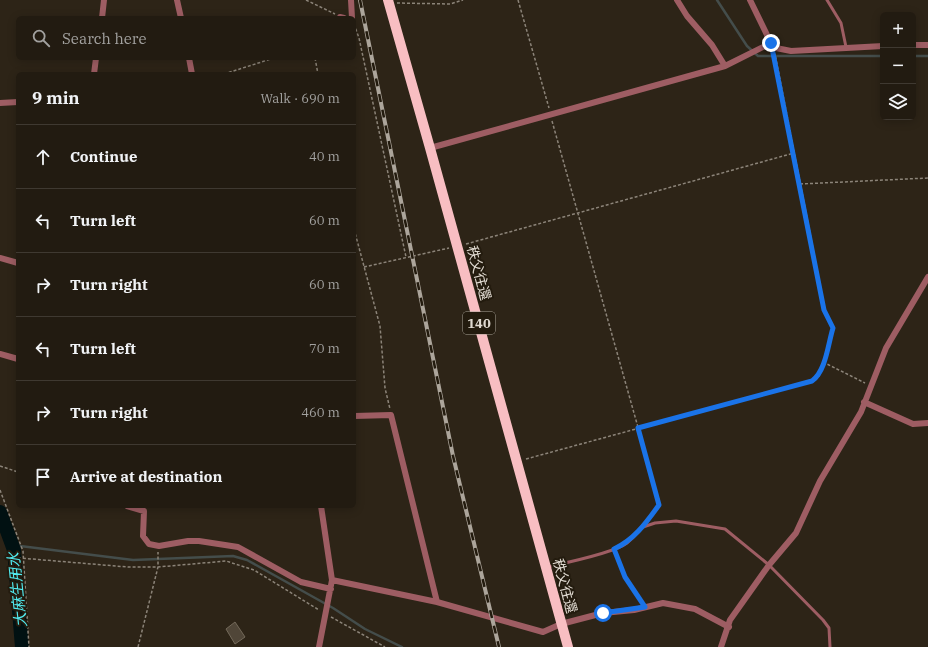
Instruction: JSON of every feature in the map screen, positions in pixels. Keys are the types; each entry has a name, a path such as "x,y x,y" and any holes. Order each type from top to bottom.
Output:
{"highway":[{"name":"秩父往還","path":"388,1 458,246 516,462 568,647"}],"street":[{"path":"102,16 104,0"},
{"path":"177,0 181,16"},
{"path":"351,0 352,16"},
{"path":"677,0 687,16 712,45 725,66"},
{"path":"750,0 771,43 776,48 791,51 880,46"},
{"path":"430,148 725,66 771,43"},
{"path":"916,45 928,45"},
{"path":"94,72 96,60"},
{"path":"189,60 192,72"},
{"path":"0,103 16,102"},
{"path":"0,258 16,262"},
{"path":"721,647 729,627 730,620 769,565 796,533 820,481 864,402 886,348 928,277"},
{"path":"0,354 16,358"},
{"path":"864,402 913,424 928,423"},
{"path":"356,416 391,415 436,602"},
{"path":"319,647 332,580 321,508"},
{"path":"144,509 145,541 149,544 159,546 188,541 238,547 301,582 331,589"},
{"path":"332,580 436,602 544,632 561,624 603,613 663,603 695,609 729,627"}],"lane":[{"path":"827,0 841,23 846,47"},
{"path":"546,568 614,549 626,544 643,527 659,505 658,500"},
{"path":"643,527 655,523 676,521 725,529 769,565 829,628 830,647"},
{"path":"614,549 625,577 645,607"}],"path":[{"path":"306,0 340,16"},
{"path":"388,1 450,4 463,0"},
{"path":"518,0 658,500"},
{"path":"356,30 406,257"},
{"path":"516,462 812,381 818,376 833,328 824,310 771,43"},
{"path":"230,72 268,60"},
{"path":"315,60 318,72"},
{"path":"364,267 458,246 794,153"},
{"path":"800,184 928,178"},
{"path":"356,237 380,326 385,388 391,415"},
{"path":"823,362 871,386"},
{"path":"0,466 16,471"},
{"path":"0,490 24,558 29,647"},
{"path":"138,647 158,567 159,546"},
{"path":"8,557 128,567 158,567 226,561 235,563 254,570 326,615 385,647"}],"building":[{"path":"235,622 245,637 235,644 226,629"}],"waterway":[{"path":"717,0 747,46 758,56 880,56"},
{"path":"916,56 928,56"},
{"name":"大麻生用水","path":"0,512 14,550 22,647"},
{"path":"12,545 133,560 233,556 247,560 333,608 365,629 402,647"}],"railway":[{"path":"360,0 453,456 499,647"}],"route":[{"path":"603,613 634,610 645,607 625,577 614,549 626,544 643,527 659,505 638,428 812,381 818,376 823,362 833,328 824,310 775,55 771,43"}]}
